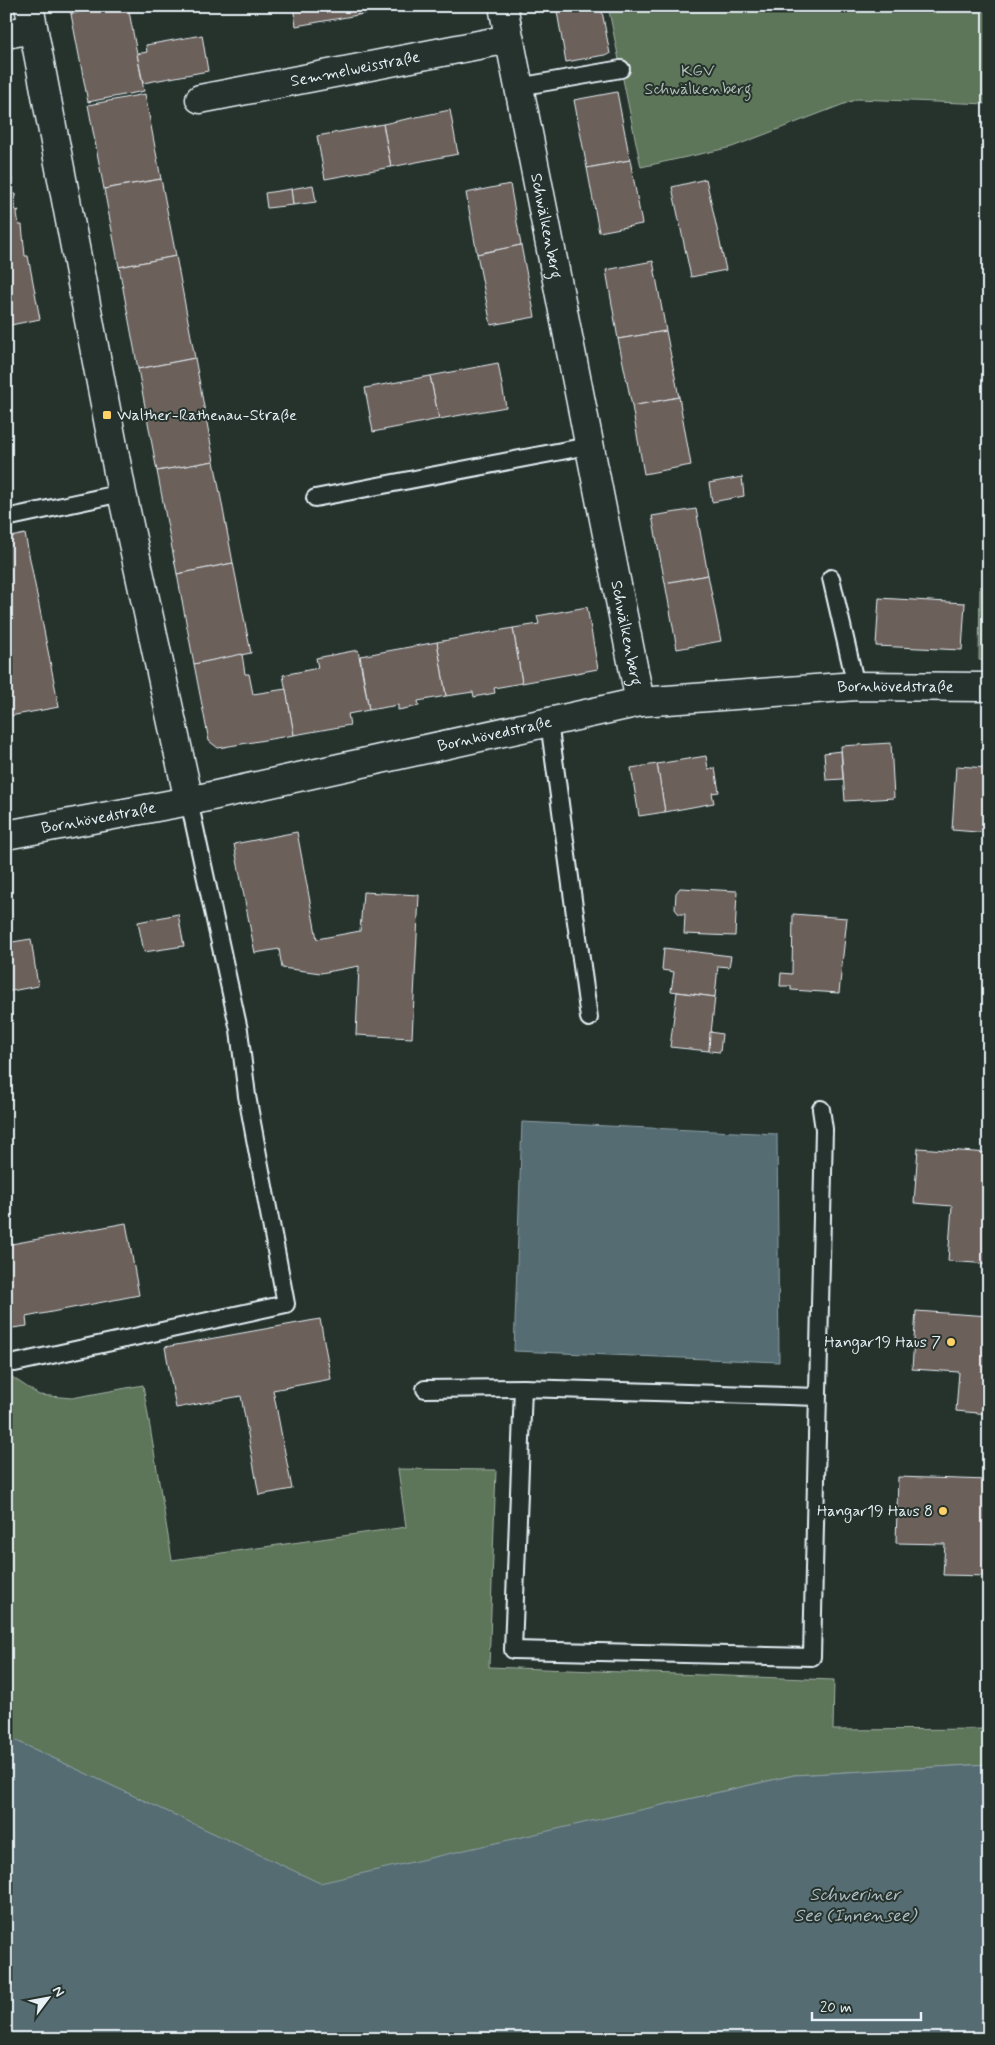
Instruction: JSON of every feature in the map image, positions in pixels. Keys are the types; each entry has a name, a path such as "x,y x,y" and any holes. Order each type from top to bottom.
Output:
{"street":[{"name":"Schwälkenberg","path":"503,6 588,446 640,702"},
{"path":"6,34 31,18 122,493 190,801"},
{"name":"Semmelweisstraße","path":"200,99 509,39"},
{"name":"Bornhövedstraße","path":"6,835 190,801 640,702 856,686 989,687"}],"lane":[{"path":"518,87 620,69"},
{"path":"315,498 588,446"},
{"path":"6,518 122,493"},
{"path":"831,578 856,686"},
{"path":"549,722 589,1018"},
{"path":"15,1362 286,1304 247,1096 239,1030 190,801"},
{"path":"523,1388 513,1650 812,1657 824,1129 821,1109"},
{"path":"425,1389 523,1388 818,1397"}],"green space":[{"name":"KGV Schwälkenberg","path":"608,6 989,6 989,104 857,99 732,147 641,167"},
{"path":"980,586 989,588 989,661 979,660"},
{"path":"6,1373 39,1395 72,1398 143,1385 172,1560 406,1527 398,1469 496,1470 489,1667 834,1680 833,1730 989,1729 989,1764 794,1775 320,1884 6,1736"}],"water":[{"path":"522,1122 777,1134 779,1362 514,1351"},
{"name":"Schweriner See (Innensee)","path":"6,1736 320,1883 794,1775 989,1764 989,2039 6,2039"}],"building":[{"path":"69,6 115,6 71,14"},
{"path":"115,6 128,6 144,91 88,102 71,14"},
{"path":"293,6 357,6 358,15 296,26"},
{"path":"357,6 403,6 358,15"},
{"path":"556,6 601,6 610,54 566,62"},
{"path":"202,35 208,71 143,83 137,54 147,52 146,45"},
{"path":"617,92 630,160 587,168 574,100"},
{"path":"145,94 161,179 104,189 88,105"},
{"path":"450,110 458,154 391,167 383,124"},
{"path":"383,124 391,167 325,179 317,136"},
{"path":"6,155 13,182 11,182 14,195 16,194 16,197 14,197 16,211 19,210 17,213 19,225 22,225 25,256 28,256 40,319 6,326"},
{"path":"630,160 642,224 599,232 587,168"},
{"path":"161,179 176,256 119,267 104,189"},
{"path":"706,179 726,270 691,277 672,187"},
{"path":"510,184 521,245 477,254 466,193"},
{"path":"313,185 316,202 293,205 291,189"},
{"path":"291,189 293,205 267,208 265,193"},
{"path":"521,245 535,317 491,325 477,254"},
{"path":"176,256 195,358 138,369 119,267"},
{"path":"653,261 666,331 618,339 606,270"},
{"path":"666,331 679,397 632,406 618,339"},
{"path":"195,358 214,461 157,471 138,369"},
{"path":"498,363 506,407 439,419 430,376"},
{"path":"430,376 439,419 373,432 365,388"},
{"path":"679,397 691,465 644,474 632,406"},
{"path":"214,461 233,563 177,574 157,471"},
{"path":"742,477 744,496 712,502 709,483"},
{"path":"696,509 708,575 665,583 652,516"},
{"path":"25,534 59,707 10,716 9,713 6,714 6,538"},
{"path":"233,563 251,653 194,664 177,574"},
{"path":"708,575 721,641 677,649 665,583"},
{"path":"879,598 965,603 962,650 876,646"},
{"path":"587,607 598,669 522,683 513,628 539,624 537,616"},
{"path":"513,628 522,683 494,688 495,693 474,697 473,692 446,696 437,642"},
{"path":"437,642 446,696 418,701 419,706 398,710 398,705 369,710 360,656"},
{"path":"358,650 369,710 348,714 350,725 294,735 283,675 318,668 316,658"},
{"path":"242,654 245,674 249,674 253,694 286,689 294,735 218,748 209,741 194,664"},
{"path":"891,743 894,798 845,801 841,746"},
{"path":"841,751 843,779 826,780 824,753"},
{"path":"706,756 708,769 715,768 719,792 712,793 714,803 665,812 657,764"},
{"path":"657,764 665,812 639,816 631,768"},
{"path":"956,766 989,768 989,833 952,830"},
{"path":"297,832 317,939 360,931 363,892 419,895 412,1038 356,1035 359,966 321,973 282,968 279,949 255,953 234,844"},
{"path":"680,888 737,891 735,936 684,934 685,914 679,914 675,909 676,893"},
{"path":"178,914 184,946 144,952 138,922"},
{"path":"793,914 847,918 839,993 791,990 791,986 780,986 781,973 792,974"},
{"path":"31,939 38,986 6,992 6,943"},
{"path":"664,948 731,956 729,967 718,966 715,997 671,991 674,972 662,970"},
{"path":"677,992 715,997 709,1051 670,1047"},
{"path":"710,1032 722,1034 720,1052 709,1051"},
{"path":"918,1148 989,1153 989,1264 948,1261 952,1206 914,1203"},
{"path":"126,1223 139,1295 26,1317 27,1326 6,1329 6,1245"},
{"name":"Hangar19 Haus 7","path":"916,1311 989,1316 989,1414 956,1411 959,1372 912,1369"},
{"path":"320,1319 331,1379 273,1390 292,1489 259,1495 241,1396 176,1408 165,1347"},
{"name":"Hangar19 Haus 8","path":"898,1477 989,1480 989,1576 943,1575 945,1544 896,1543"}],"place":[{"name":"Walther-Rathenau-Straße","path":"107,415"},
{"name":"Hangar19 Haus 7","path":"951,1342"},
{"name":"Hangar19 Haus 8","path":"943,1511"}]}
